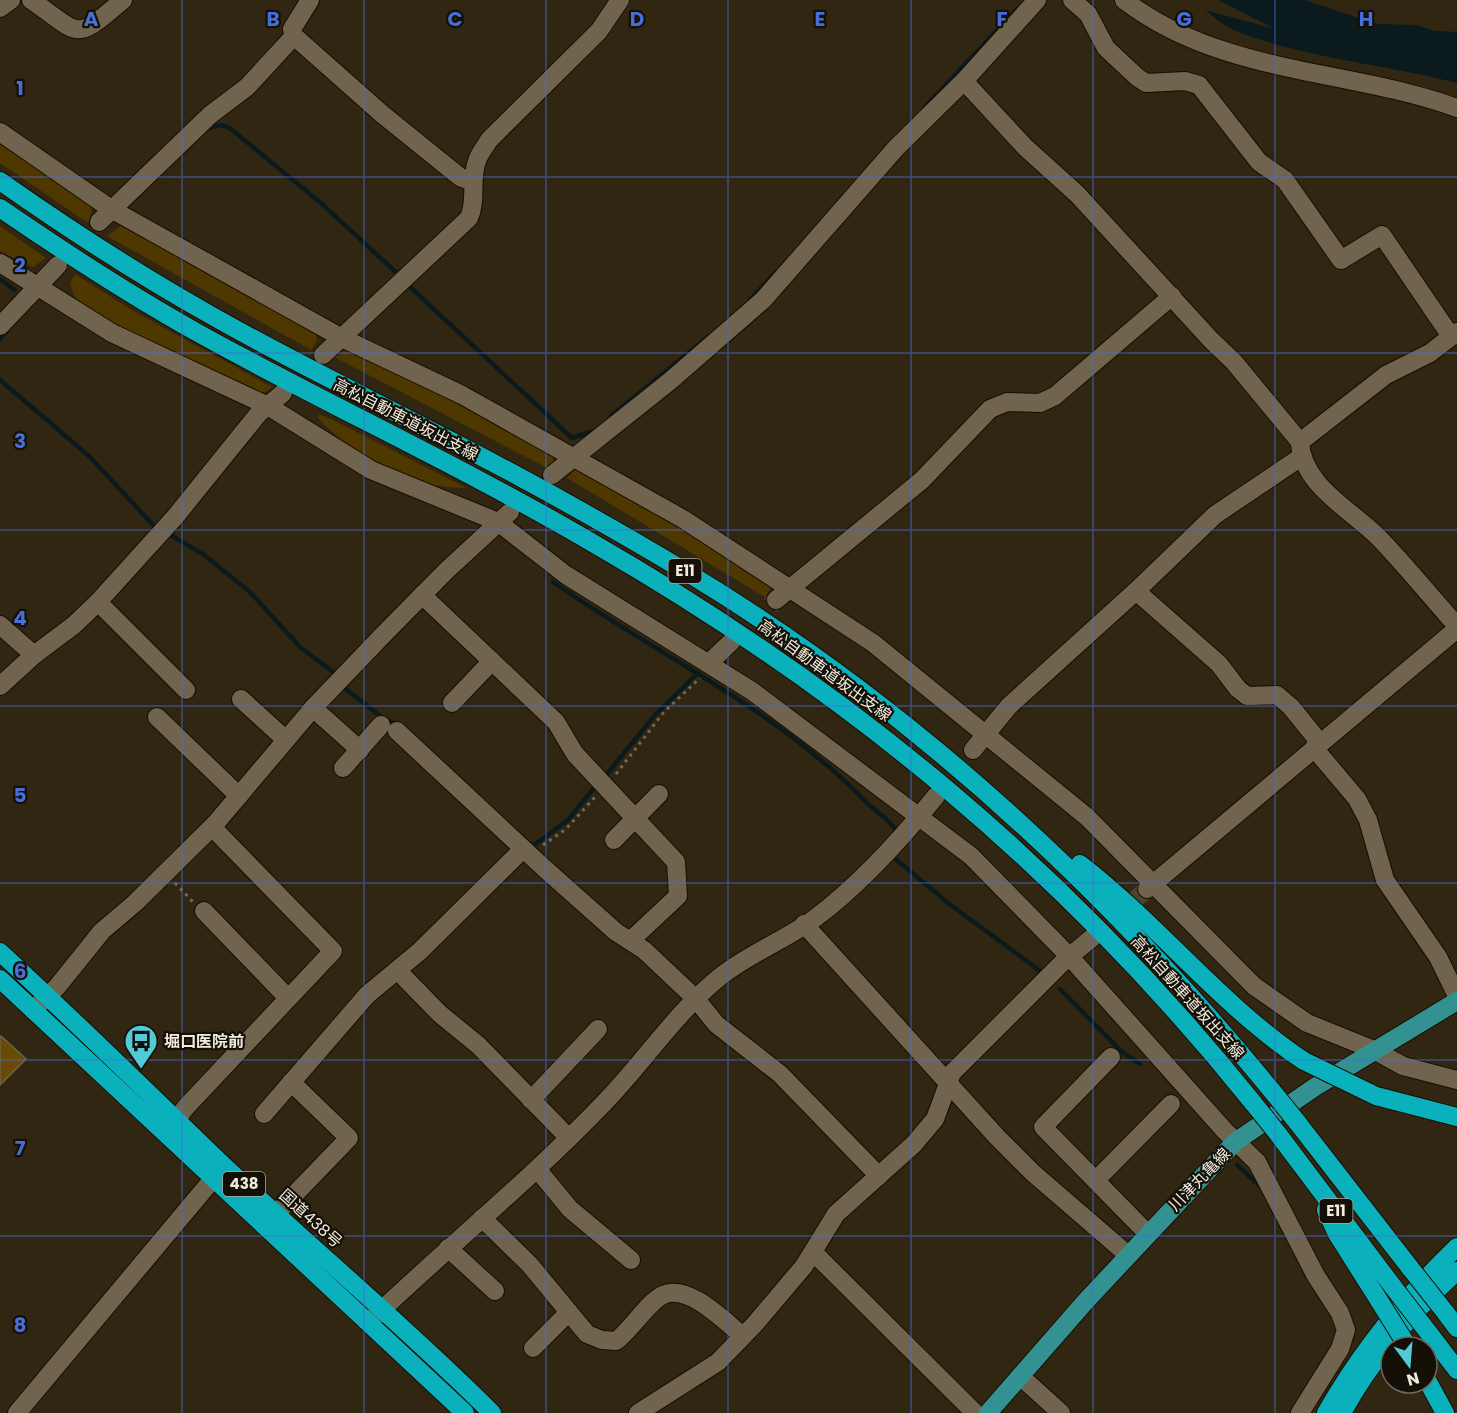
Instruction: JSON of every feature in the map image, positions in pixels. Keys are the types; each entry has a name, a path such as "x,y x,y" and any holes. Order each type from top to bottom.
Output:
{"highway":[{"name":"高松自動車道坂出支線","path":"0,181 62,224 208,314 457,443 601,522 692,576 777,631 863,692 966,773 1088,886 1195,999 1297,1122 1457,1328"},
{"name":"高松自動車道坂出支線","path":"0,208 126,291 199,333 446,461 590,541 729,625 828,693 952,791 1066,895 1178,1013 1278,1134 1457,1370"},
{"path":"966,773 1104,883 1256,1026 1304,1061 1376,1096 1457,1117"},
{"name":"国道438号","path":"0,952 177,1119 218,1172"},
{"name":"国道438号","path":"0,979 166,1134 218,1172 270,1219 382,1309 492,1413"},
{"path":"1313,1181 1337,1234 1401,1335"},
{"name":"国道438号","path":"270,1219 368,1323 465,1413"},
{"path":"1326,1413 1386,1323 1457,1247"},
{"path":"1342,1413 1395,1336 1457,1271"},
{"path":"1435,1395 1445,1413"}],"main road":[{"name":"川津丸亀線","path":"988,1413 1128,1255 1235,1142 1374,1050 1457,1001"}],"street":[{"path":"0,8 11,0"},
{"path":"31,0 64,26 74,30 94,25 123,0"},
{"path":"310,0 292,29 294,36 382,114 460,177 473,182"},
{"path":"323,355 469,218 473,210 473,182 477,160 489,140 599,32 620,0"},
{"path":"552,475 763,300 896,148 964,81 1037,0"},
{"path":"973,750 1009,706 1136,591 1215,515 1300,449 1386,375 1430,353 1453,333 1382,235 1341,260 1285,180 1259,162 1199,85 1192,81 1146,82 1137,77 1106,48 1088,14 1072,0"},
{"path":"1124,0 1198,42 1232,54 1265,64 1426,97 1457,108"},
{"path":"105,215 210,115 247,87 294,36"},
{"path":"964,81 1025,147 1077,194 1234,362 1300,449 1316,481 1378,537 1457,627 1150,886"},
{"path":"0,132 105,215 342,338 462,395 683,519 791,587 873,643 1087,817 1150,886 1254,986 1282,1008 1307,1023 1374,1050 1403,1066 1457,1080"},
{"path":"0,263 112,333 268,406 371,470 504,517 566,575 704,670 783,714 971,856 1070,956 1235,1142 1257,1162 1316,1276 1344,1322 1346,1330 1340,1349 1300,1413"},
{"path":"0,326 58,265"},
{"path":"776,600 922,480 990,409 1007,402 1040,403 1055,396 1172,296"},
{"path":"0,686 34,655 74,625 98,602 175,517 268,406 283,393"},
{"path":"33,1010 48,997 102,931 166,873 212,827 313,708 422,595 504,517"},
{"path":"1136,591 1219,664 1238,689 1247,696 1277,695 1292,707 1317,746 1357,799 1368,820 1385,880 1438,957 1457,996"},
{"path":"422,595 556,722 575,754 676,862 678,896 630,941"},
{"path":"98,602 186,690"},
{"path":"0,625 34,655"},
{"path":"704,670 731,642"},
{"path":"452,703 492,661"},
{"path":"241,699 286,740"},
{"path":"313,708 360,750"},
{"path":"157,717 239,796"},
{"path":"343,768 360,750 389,728 526,852 630,941 644,950 696,999 716,1024 780,1074 879,1176"},
{"path":"614,840 659,794"},
{"path":"368,1323 569,1138 605,1102 696,999 751,955 804,924 842,895 901,836 936,796"},
{"path":"166,1134 177,1119 333,951 212,827"},
{"path":"264,1114 367,995 526,852"},
{"path":"204,911 288,998"},
{"path":"804,924 1033,1173 1128,1255"},
{"path":"638,1413 718,1362 743,1336 813,1252 836,1214 914,1144 935,1119 952,1073 1070,956 1093,937"},
{"path":"397,970 440,1014 478,1045 569,1138"},
{"path":"531,1100 598,1029"},
{"path":"1111,1057 1091,1089 1043,1128 1148,1234"},
{"path":"270,1219 349,1138 291,1082"},
{"path":"1096,1180 1171,1104"},
{"path":"537,1169 570,1209 631,1260"},
{"path":"17,1413 74,1348 218,1172"},
{"path":"482,1218 530,1265 587,1334 602,1340 616,1341 662,1295 677,1292 691,1296 743,1336"},
{"path":"448,1248 495,1291"},
{"path":"813,1252 975,1413"},
{"path":"533,1348 569,1312"},
{"path":"1020,1376 1061,1413"}],"path":[{"path":"526,852 566,829 603,782 704,670"},
{"path":"166,873 204,911"}],"shaded area":[{"path":"1218,0 1305,0 1377,24 1416,25 1435,31 1457,32 1457,83 1318,55 1263,40 1232,29 1205,10 1275,29"},
{"path":"0,139 89,202 92,210 88,223 0,163"},
{"path":"124,224 316,331 317,341 311,350 107,236"},
{"path":"0,226 46,258 33,267 0,251"},
{"path":"75,274 135,312 272,387 265,392 258,392 170,354 95,313 74,296 70,283"},
{"path":"351,348 551,450 554,466 551,470 334,357"},
{"path":"318,414 467,488 426,483 386,468 350,446 319,419"},
{"path":"577,468 593,472 772,586 765,597 567,478"}],"building":[{"path":"0,1037 26,1059 0,1085"}],"waterway":[{"path":"925,107 1017,9"},
{"path":"208,128 222,125 231,129 322,204 400,276"},
{"path":"749,301 776,272"},
{"path":"0,279 15,290"},
{"path":"408,285 572,438 593,431"},
{"path":"0,339 8,329"},
{"path":"611,416 709,336"},
{"path":"0,380 89,456 156,528"},
{"path":"167,533 203,554 250,592 301,648 336,674"},
{"path":"553,582 715,684 794,739 831,769 887,820 898,833"},
{"path":"603,779 655,715 698,673"},
{"path":"342,686 384,719 399,725"},
{"path":"526,842 534,845 568,820 597,784"},
{"path":"892,856 948,903 1043,973"},
{"path":"1060,989 1121,1051 1140,1064"},
{"path":"1237,1165 1261,1187"}],"tunnel":[{"path":"59,264 99,222"},
{"path":"731,642 776,600"},
{"path":"936,796 973,750"},
{"path":"1093,937 1147,889"}],"place":[{"name":"堀口医院前","path":"141,1070"}]}
